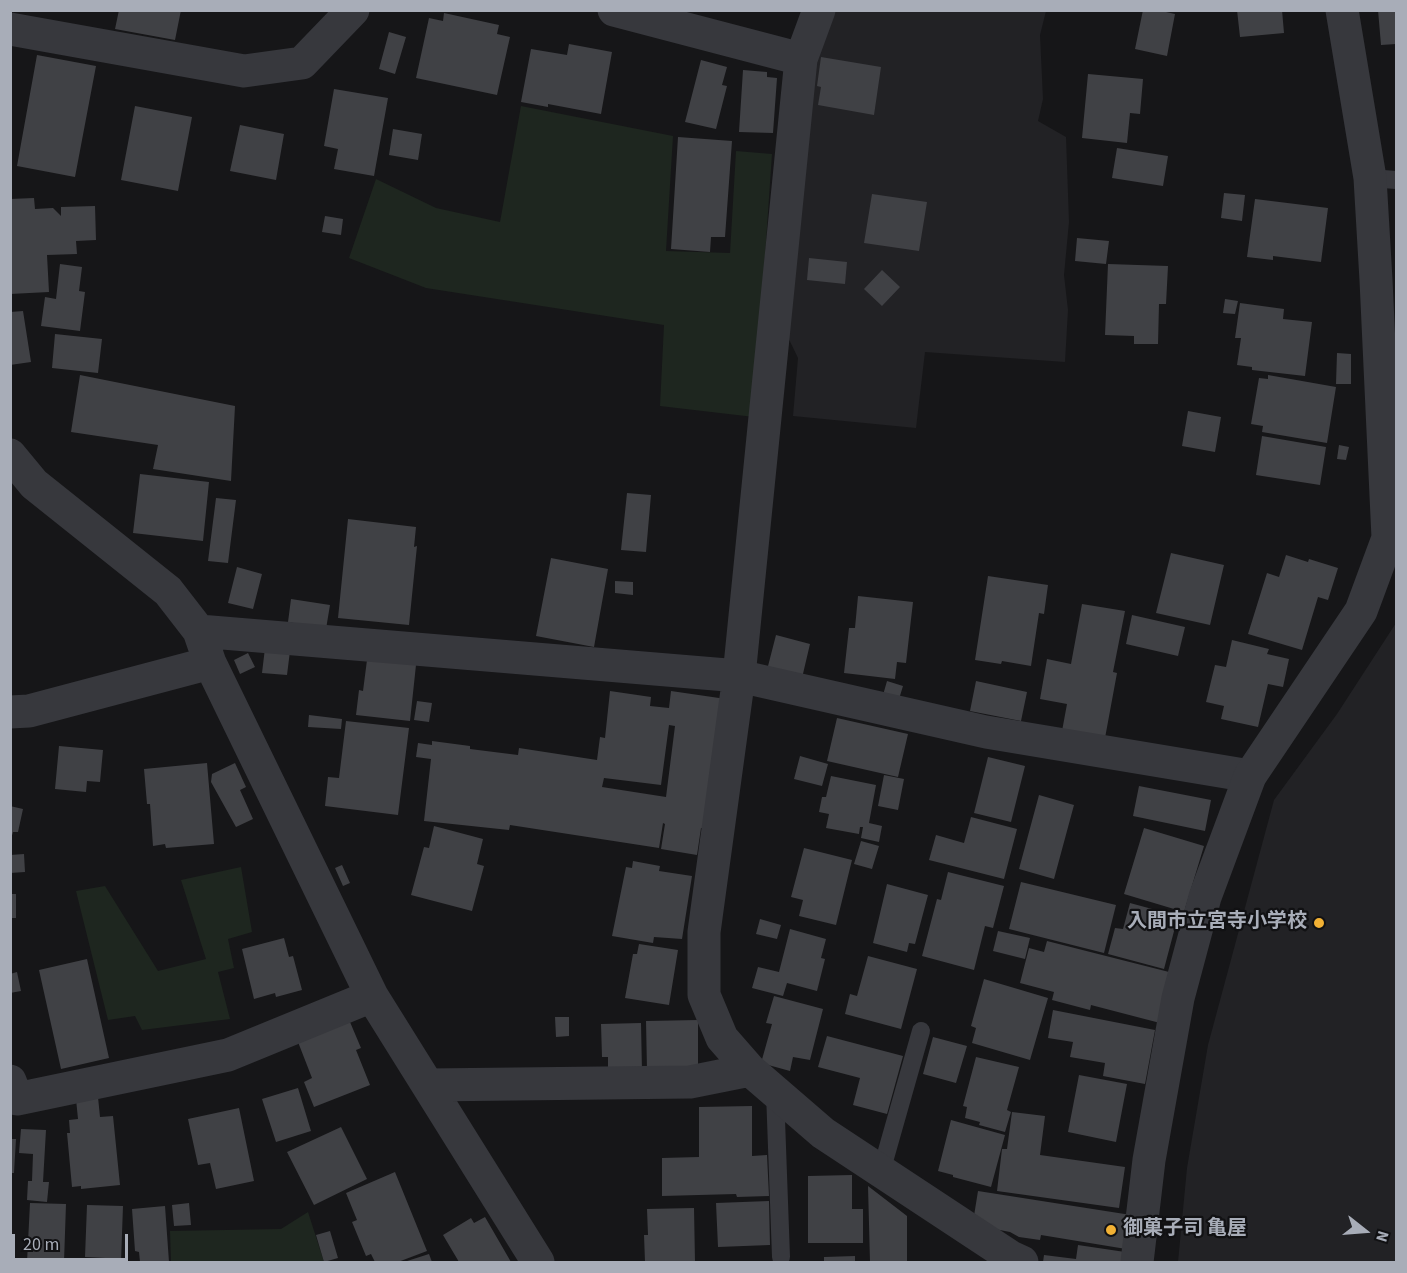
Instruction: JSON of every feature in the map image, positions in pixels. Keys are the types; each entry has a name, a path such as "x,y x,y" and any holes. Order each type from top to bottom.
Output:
{"street":[{"path":"10,29 244,71 302,63 353,10"},
{"path":"615,10 801,59"},
{"path":"819,10 801,59 739,676 704,932 704,995 723,1038 750,1070 823,1133 1022,1263"},
{"path":"1137,1263 1149,1160 1178,998 1204,897 1250,776 1360,611 1392,537 1376,280 1383,179 1342,10"},
{"path":"10,455 22,487 168,591 199,631 210,663 372,996 538,1263"},
{"path":"199,631 739,676 986,732 1250,776"},
{"path":"10,712 29,711 210,663"},
{"path":"10,1081 17,1099 228,1055 372,996"},
{"path":"428,1085 690,1082 750,1070"}],"lane":[{"path":"881,1172 921,1031"},
{"path":"775,1092 781,1257"}],"shaded area":[{"path":"834,11 1046,11 1040,35 1043,99 1038,121 1066,137 1069,222 1064,275 1068,310 1065,362 925,352 916,428 793,416 798,358 783,327 811,63"},
{"path":"521,106 673,136 666,251 730,253 736,151 772,154 754,417 660,406 664,325 426,288 349,258 376,179 436,208 500,222"},
{"name":"入間市立宮寺小学校","path":"1396,623 1396,1262 1178,1262 1187,1168 1208,1045 1274,800 1337,714"},
{"path":"241,867 252,932 228,939 234,968 218,972 230,1019 142,1030 135,1016 108,1020 76,891 105,886 158,971 206,959 181,880"},
{"path":"308,1212 324,1262 171,1262 170,1231 281,1229"}],"building":[{"path":"119,10 181,10 175,40 115,29"},
{"path":"1143,10 1175,14 1167,56 1135,49"},
{"path":"1237,10 1282,10 1284,33 1240,37"},
{"path":"1378,10 1396,10 1396,44 1381,45"},
{"path":"444,13 499,25 497,34 510,37 497,95 416,78 429,18 443,21"},
{"path":"389,32 406,37 395,74 379,69"},
{"path":"569,44 612,52 601,114 548,104 548,107 521,102 531,49 567,55"},
{"path":"37,55 96,66 75,177 17,166"},
{"path":"821,57 881,67 874,115 818,105 821,87 817,86"},
{"path":"701,60 727,67 722,85 727,86 716,129 685,122"},
{"path":"743,70 767,72 767,77 777,78 773,133 739,132"},
{"path":"1088,74 1143,79 1140,114 1130,113 1127,143 1082,138"},
{"path":"334,89 388,98 374,176 334,169 338,149 324,146"},
{"path":"135,106 192,117 178,191 121,180"},
{"path":"240,125 284,134 276,180 230,171"},
{"path":"393,129 422,134 418,160 389,155"},
{"path":"678,137 732,141 725,237 711,237 710,252 671,249"},
{"path":"1117,148 1168,156 1163,186 1112,178"},
{"path":"1224,193 1245,195 1242,221 1221,218"},
{"path":"872,194 927,202 919,251 864,243"},
{"path":"34,198 35,209 53,208 61,216 61,207 95,206 96,240 76,241 77,254 47,255 49,292 10,294 10,199"},
{"path":"1255,199 1328,208 1321,262 1273,256 1273,260 1247,257"},
{"path":"325,216 343,219 341,235 322,232"},
{"path":"1077,238 1109,241 1106,264 1075,261"},
{"path":"809,258 847,262 845,284 807,280"},
{"path":"60,264 82,267 79,291 85,292 80,331 41,326 45,297 56,299"},
{"path":"1108,264 1168,266 1166,304 1159,304 1158,344 1134,344 1134,336 1105,335"},
{"path":"882,270 900,287 882,306 864,289"},
{"path":"1225,299 1238,301 1235,314 1223,313"},
{"path":"1240,303 1284,309 1283,319 1312,322 1305,376 1252,370 1252,367 1237,365 1241,338 1235,338"},
{"path":"23,311 31,362 10,365 10,312"},
{"path":"55,334 102,339 98,373 52,368"},
{"path":"1337,353 1351,354 1351,384 1336,384"},
{"path":"80,375 235,406 231,481 153,469 158,445 71,432"},
{"path":"1268,375 1336,387 1327,443 1262,432 1263,426 1251,424 1259,378 1268,379"},
{"path":"1188,411 1221,417 1215,452 1182,446"},
{"path":"1262,436 1326,447 1320,485 1256,475"},
{"path":"1339,445 1349,447 1346,460 1337,459"},
{"path":"140,474 209,482 203,541 133,533"},
{"path":"627,493 651,495 646,552 621,550"},
{"path":"216,498 236,500 228,563 208,561"},
{"path":"348,519 416,527 414,547 417,546 409,625 338,618"},
{"path":"1171,553 1224,565 1210,625 1156,613"},
{"path":"1286,555 1338,568 1328,600 1318,597 1302,650 1248,634 1267,573 1279,577"},
{"path":"551,558 608,569 594,647 536,636"},
{"path":"237,567 262,574 253,609 228,603"},
{"path":"988,576 1048,585 1044,614 1039,613 1031,666 1002,661 1001,664 975,660"},
{"path":"615,581 633,582 633,595 615,593"},
{"path":"858,596 913,602 906,663 897,662 895,679 844,673 849,628 855,628"},
{"path":"291,599 330,605 326,629 288,622"},
{"path":"1082,604 1125,611 1113,672 1117,673 1105,738 1062,731 1067,704 1040,699 1047,659 1071,664"},
{"path":"1132,615 1185,627 1178,656 1126,644"},
{"path":"776,635 810,644 802,678 767,670"},
{"path":"1232,640 1269,649 1267,654 1289,659 1283,687 1268,684 1258,727 1221,719 1224,706 1206,702 1215,665 1226,667"},
{"path":"265,648 290,651 287,675 262,673"},
{"path":"248,653 255,667 240,674 234,660"},
{"path":"367,660 416,665 410,721 356,715 359,690 363,691"},
{"path":"887,681 903,686 899,699 883,695"},
{"path":"976,681 1027,692 1021,721 970,711"},
{"path":"610,691 651,697 650,706 669,708 671,691 726,699 710,829 701,828 697,855 661,849 665,824 663,823 659,848 510,825 509,830 424,821 431,759 416,757 418,743 432,745 432,741 518,755 519,748 597,760 600,737 605,738","holes":["669,725 675,726 666,797 602,787 604,778 661,785"]},
{"path":"417,701 432,703 429,722 414,720"},
{"path":"309,715 342,719 341,729 308,727"},
{"path":"837,718 908,734 898,777 827,761"},
{"path":"346,721 409,728 398,815 325,806 328,777 339,778"},
{"path":"59,746 103,750 100,782 87,781 86,792 55,789"},
{"path":"800,756 828,764 822,786 794,779"},
{"path":"988,757 1025,766 1011,822 974,813"},
{"path":"207,763 214,844 166,848 165,844 153,846 150,804 147,804 144,769"},
{"path":"235,763 246,787 240,790 253,819 236,827 211,782 212,774"},
{"path":"884,775 904,779 898,810 878,806"},
{"path":"831,776 876,785 869,823 882,826 879,842 861,838 863,827 860,827 859,834 826,828 829,814 819,812 822,797 826,797"},
{"path":"1139,786 1211,800 1205,831 1133,816"},
{"path":"1039,795 1074,805 1054,879 1019,869"},
{"path":"10,806 23,809 18,832 13,832 11,839"},
{"path":"971,817 1017,829 1004,879 929,860 936,835 964,843"},
{"path":"434,826 483,839 477,864 484,866 472,911 411,895 424,847 429,848"},
{"path":"1144,828 1204,846 1184,912 1124,894"},
{"path":"861,841 879,846 872,869 854,864"},
{"path":"804,848 852,860 836,925 799,916 803,900 791,897"},
{"path":"24,854 25,872 10,873 10,855"},
{"path":"633,861 660,866 659,871 692,876 682,939 654,937 653,943 612,936 626,867 632,868"},
{"path":"342,865 350,883 343,886 335,868"},
{"path":"948,872 1004,886 993,928 985,926 974,970 922,956 937,899 941,900"},
{"path":"1021,882 1116,905 1104,953 1009,929"},
{"path":"887,884 928,895 915,944 909,943 907,952 873,943"},
{"path":"10,894 16,894 16,918 10,918"},
{"path":"1130,903 1178,916 1164,969 1108,954 1115,928 1123,929"},
{"path":"760,919 781,925 777,939 756,934"},
{"path":"790,929 826,939 821,958 825,959 817,991 787,983 783,996 752,988 758,967 779,972"},
{"path":"998,931 1030,938 1025,959 993,951"},
{"path":"284,938 289,957 293,956 302,990 276,997 275,993 254,999 242,949"},
{"path":"1047,941 1173,973 1160,1023 1091,1005 1090,1010 1052,1000 1054,992 1020,983 1029,948 1044,952"},
{"path":"639,944 678,950 669,1005 625,998 633,954 637,954"},
{"path":"868,956 917,969 901,1029 845,1014 850,994 857,996"},
{"path":"87,959 109,1058 61,1069 39,970"},
{"path":"17,972 21,991 10,993 10,974"},
{"path":"984,979 1048,998 1030,1060 972,1043 976,1028 971,1026"},
{"path":"774,996 823,1009 810,1060 793,1057 790,1071 761,1063 772,1024 766,1023"},
{"path":"1053,1010 1155,1030 1145,1084 1103,1076 1105,1063 1070,1057 1073,1042 1048,1038"},
{"path":"555,1017 569,1017 569,1036 556,1037"},
{"path":"698,1020 698,1067 647,1070 646,1021"},
{"path":"350,1022 361,1048 356,1050 370,1085 314,1107 304,1082 312,1078 298,1042"},
{"path":"641,1023 642,1072 608,1073 608,1057 602,1057 601,1024"},
{"path":"827,1036 903,1056 887,1114 853,1105 860,1078 818,1067"},
{"path":"933,1037 967,1046 956,1083 923,1074"},
{"path":"976,1057 1019,1067 1007,1110 1011,1112 1005,1132 979,1125 980,1122 965,1118 967,1107 963,1106"},
{"path":"1079,1075 1127,1084 1116,1142 1068,1132"},
{"path":"298,1088 311,1131 276,1142 262,1099"},
{"path":"98,1097 100,1117 113,1116 120,1185 81,1189 81,1186 72,1187 67,1133 70,1133 69,1120 78,1119 76,1099"},
{"path":"752,1106 752,1156 767,1155 769,1196 737,1197 736,1194 662,1196 662,1158 699,1157 699,1107"},
{"path":"239,1108 254,1181 216,1189 210,1163 198,1165 188,1119"},
{"path":"1012,1112 1045,1116 1040,1155 1125,1167 1119,1208 997,1191 1002,1149 1007,1149"},
{"path":"951,1120 1005,1135 991,1187 938,1171"},
{"path":"341,1127 367,1179 314,1205 287,1152"},
{"path":"21,1129 46,1130 43,1182 49,1182 47,1202 27,1200 28,1181 32,1181 33,1154 19,1153"},
{"path":"10,1139 16,1139 14,1173 10,1173"},
{"path":"395,1172 427,1251 398,1262 375,1262 371,1254 366,1256 352,1222 357,1220 346,1193"},
{"path":"852,1175 852,1209 863,1209 863,1243 808,1243 808,1176"},
{"path":"868,1186 907,1216 907,1262 870,1262"},
{"path":"978,1191 1131,1215 1126,1249 1041,1235 1040,1240 1019,1237 1010,1232 979,1226 973,1222"},
{"path":"769,1201 770,1245 718,1247 716,1203"},
{"path":"30,1203 66,1204 64,1262 27,1262"},
{"path":"189,1203 191,1225 174,1226 172,1205"},
{"path":"87,1205 123,1206 121,1262 105,1262 105,1258 85,1257"},
{"path":"165,1206 169,1262 140,1262 139,1252 135,1251 132,1209"},
{"path":"694,1208 695,1262 645,1262 644,1235 648,1235 647,1209"},
{"path":"485,1217 511,1262 459,1262 443,1235 471,1218 474,1223"},
{"path":"330,1231 338,1258 324,1262 316,1235"},
{"path":"1078,1245 1125,1252 1124,1262 1043,1262 1044,1255 1076,1259"},
{"path":"429,1254 432,1262 404,1262"},
{"path":"855,1256 855,1262 824,1262 824,1257"}],"place":[{"name":"入間市立宮寺小学校","path":"1319,923"},
{"name":"御菓子司 亀屋","path":"1111,1230"}]}
